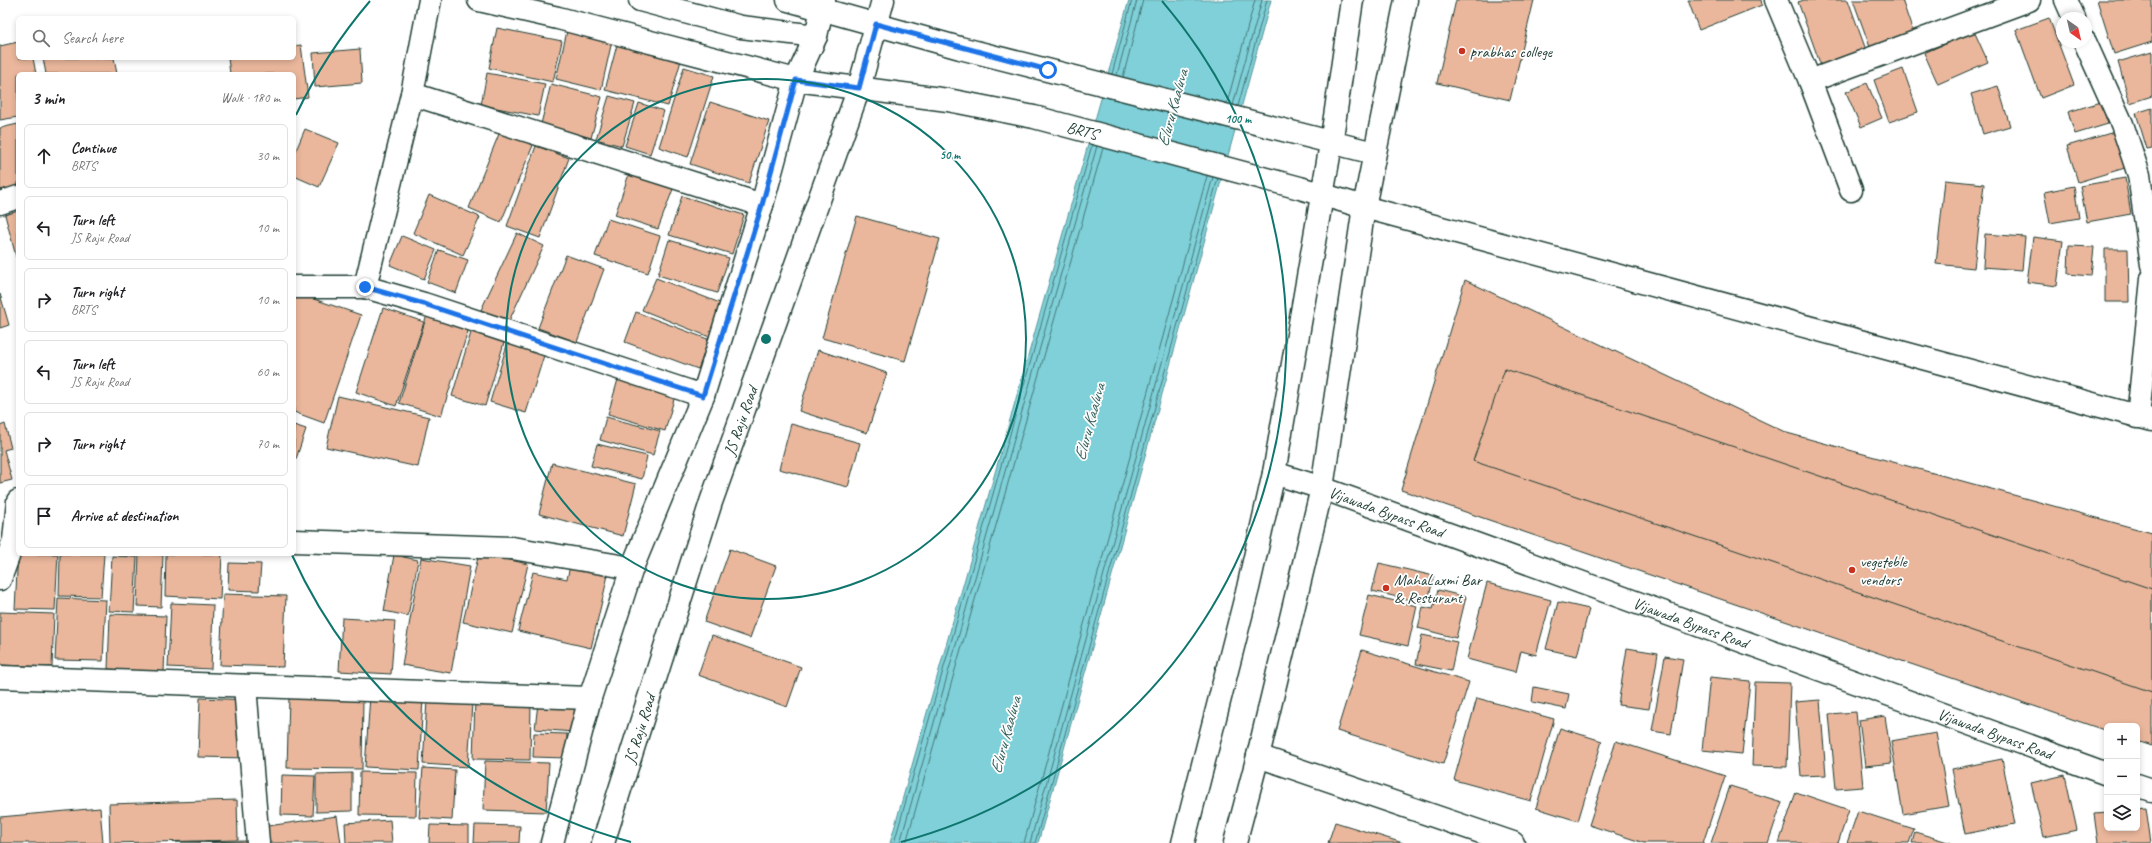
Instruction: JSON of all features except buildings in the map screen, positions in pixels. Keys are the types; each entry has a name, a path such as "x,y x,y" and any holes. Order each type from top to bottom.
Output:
{"main road":[{"path":"365,287 412,94 430,0"},
{"name":"BRTS","path":"479,0 558,18 796,80 948,100 1034,117 1241,172 1364,207 2145,419"},
{"path":"640,0 741,26 816,36"},
{"path":"788,0 823,4 876,24 1374,154"},
{"name":"JS Raju Road","path":"603,843 711,502 859,88 883,0"},
{"path":"1183,843 1246,596 1274,473 1321,194 1331,144 1352,0"},
{"path":"1235,843 1258,756 1322,488 1364,207 1406,0"},
{"path":"1776,0 1810,81 1851,190"},
{"path":"1810,81 2029,0"},
{"path":"2066,0 2071,12"},
{"path":"552,843 590,698 632,568 703,396 762,205 796,80 816,36 823,4"},
{"path":"2088,48 2146,173 2152,265"},
{"path":"412,94 762,205"},
{"path":"0,204 16,198"},
{"path":"2145,419 2152,280"},
{"path":"296,287 365,287 424,304 703,396"},
{"name":"Vijawada Bypass Road","path":"1274,473 1322,488 2104,773"},
{"path":"0,579 11,542 16,513"},
{"path":"296,542 512,548 632,568"},
{"path":"0,677 590,698"},
{"path":"246,686 258,843"},
{"path":"1258,756 1513,843"},
{"path":"2140,786 2152,790"}],"water":[{"name":"Eluru Kaaluva","path":"1129,0 1271,0 1038,843 890,843"}],"place":[{"name":"prabhas college","path":"1462,51"},
{"name":"vegeteble vendors","path":"1852,570"},
{"name":"MahaLaxmi Bar & Resturant","path":"1386,588"}],"route":[{"path":"365,287 424,304 703,396 762,205 796,80 859,88 876,24 960,48 1048,70"}]}
